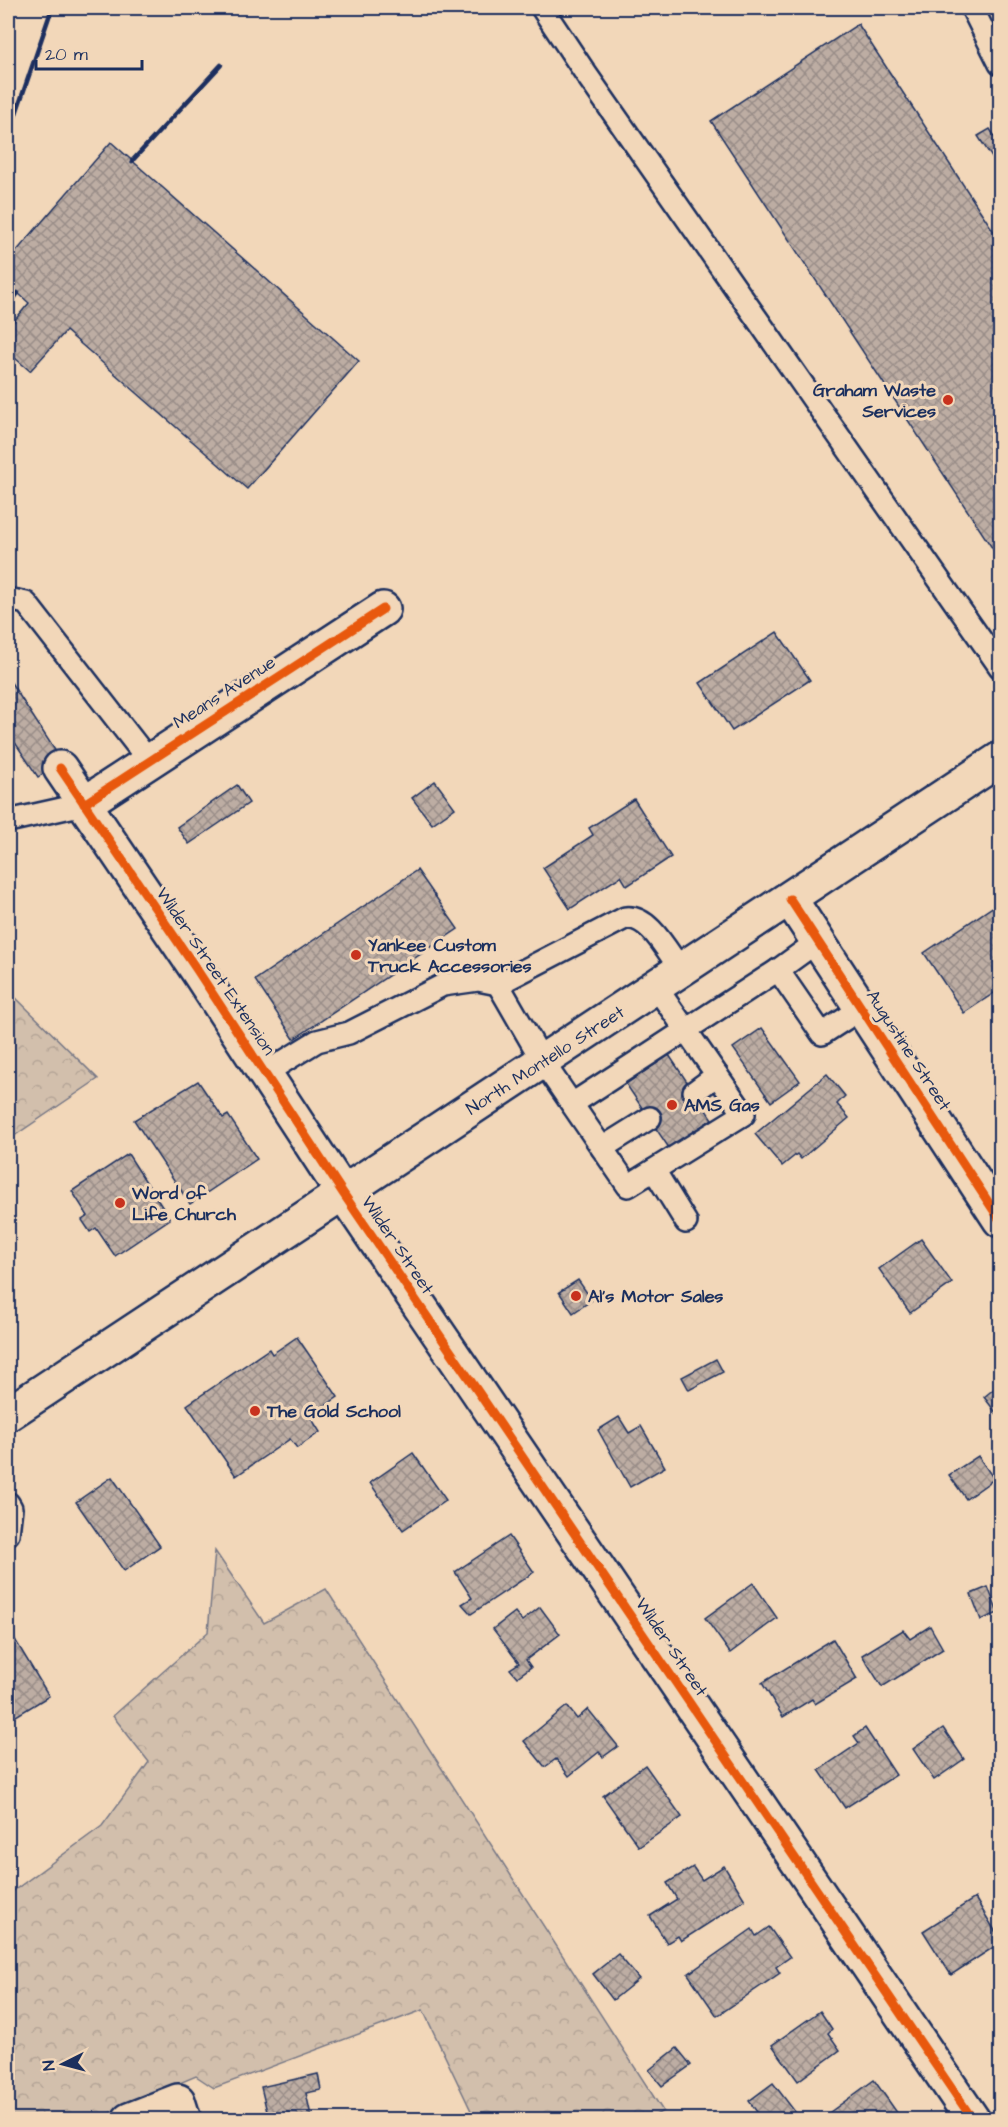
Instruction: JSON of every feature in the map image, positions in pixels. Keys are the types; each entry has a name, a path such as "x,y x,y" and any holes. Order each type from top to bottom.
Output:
{"street":[{"name":"Means Avenue","path":"84,804 383,609"},
{"name":"North Montello Street","path":"8,1414 1000,759"},
{"name":"Wilder Street Extension","path":"60,768 198,970 343,1193"},
{"name":"Augustine Street","path":"790,899 1000,1220"},
{"name":"Wilder Street","path":"343,1193 973,2120"},
{"path":"129,2120 181,2110"}],"lane":[{"path":"542,8 1000,667"},
{"path":"972,8 1000,64"},
{"path":"8,599 26,603 149,761"},
{"path":"8,820 84,804"},
{"path":"265,1073 317,1041 349,1033 443,985 478,980 498,984 625,918 633,917 648,925 686,1030 744,1114 628,1186 543,1062 498,984"},
{"path":"572,1104 778,970 818,941"},
{"path":"778,970 822,1034 862,1008"},
{"path":"694,1092 717,1075"},
{"path":"602,1148 650,1118"},
{"path":"654,1170 686,1222"},
{"path":"8,1503 11,1508 8,1534"}],"green space":[{"path":"8,990 98,1079 8,1140"},
{"path":"215,1551 264,1623 326,1589 663,2111 647,2120 475,2119 423,2010 214,2088 196,2076 95,2119 8,2119 8,1895 102,1826 149,1762 113,1716 208,1632"}],"building":[{"name":"Graham Waste Services","path":"858,24 1000,241 1000,560 711,121"},
{"path":"990,129 1000,145 1000,161 996,164 978,136"},
{"path":"111,142 359,361 247,489 66,331 30,371 8,352 8,328 29,303 8,284 8,261"},
{"path":"777,632 810,680 732,731 700,683"},
{"path":"8,678 62,761 38,777 8,732"},
{"path":"435,781 455,808 432,824 412,798"},
{"path":"237,785 249,803 189,844 177,827"},
{"name":"Yankee Custom Truck Accessories","path":"634,799 671,857 627,886 621,876 570,909 543,868 593,835 589,828"},
{"name":"Yankee Custom Truck Accessories","path":"417,870 458,929 294,1039 255,980"},
{"path":"1000,902 1000,989 964,1013 924,953"},
{"name":"AMS Gas","path":"762,1028 800,1081 771,1102 733,1048"},
{"name":"AMS Gas","path":"669,1055 712,1119 669,1148 626,1084"},
{"path":"827,1074 845,1096 837,1104 849,1118 801,1159 797,1154 782,1166 755,1134"},
{"path":"198,1081 223,1118 228,1115 257,1159 190,1204 134,1120"},
{"name":"Word of Life Church","path":"128,1154 170,1219 115,1256 96,1228 90,1232 82,1220 88,1216 72,1191"},
{"path":"921,1239 952,1283 910,1313 879,1269"},
{"name":"Al's Motor Sales","path":"578,1280 592,1300 573,1313 559,1292"},
{"name":"The Gold School","path":"297,1337 338,1397 310,1416 320,1432 297,1448 290,1439 236,1476 187,1405 269,1349 272,1354"},
{"path":"716,1359 723,1372 689,1390 682,1377"},
{"path":"1000,1384 1000,1418 984,1397"},
{"path":"619,1417 629,1433 641,1426 665,1467 630,1487 598,1430"},
{"path":"413,1453 446,1500 403,1530 370,1483"},
{"path":"978,1456 994,1479 966,1499 949,1475"},
{"path":"112,1477 160,1546 124,1571 76,1502"},
{"path":"509,1536 534,1572 471,1614 462,1604 472,1598 455,1572"},
{"path":"753,1583 777,1618 730,1653 705,1618"},
{"path":"988,1587 998,1613 981,1620 971,1594"},
{"path":"540,1607 560,1634 526,1660 531,1667 517,1677 510,1669 519,1663 493,1629 515,1612 522,1621"},
{"path":"930,1626 943,1649 882,1687 862,1655 903,1630 910,1639"},
{"path":"8,1628 49,1696 8,1721"},
{"path":"833,1639 857,1679 815,1704 812,1699 783,1717 762,1683"},
{"path":"567,1706 577,1719 588,1709 618,1746 603,1757 599,1752 569,1776 556,1759 545,1767 524,1741"},
{"path":"865,1728 896,1775 845,1808 819,1770 859,1743 854,1736"},
{"path":"943,1728 964,1759 934,1780 913,1749"},
{"path":"645,1765 682,1817 639,1847 603,1796"},
{"path":"724,1866 745,1900 681,1941 678,1936 667,1943 650,1916 677,1899 667,1883 693,1867 702,1880"},
{"path":"975,1898 1000,1939 1000,1943 951,1975 923,1931"},
{"path":"769,1927 790,1957 776,1967 780,1973 717,2016 688,1974 752,1929 756,1936"},
{"path":"618,1954 639,1979 613,2000 593,1974"},
{"path":"820,2011 832,2029 828,2033 840,2050 798,2081 772,2045"},
{"path":"677,2048 691,2065 662,2086 649,2070"},
{"path":"318,2074 321,2090 306,2093 312,2120 269,2120 261,2087"},
{"path":"874,2080 898,2114 888,2120 823,2120 822,2118"},
{"path":"773,2083 796,2113 787,2120 753,2120 751,2116 757,2112 749,2101"}],"railway":[{"path":"8,40 14,8"},
{"path":"8,137 52,8"},
{"path":"132,161 221,65"},
{"path":"8,307 18,293"}],"cycle path":[{"path":"84,804 383,609"},
{"path":"60,768 197,970 343,1193 973,2120"},
{"path":"790,899 1000,1220"}],"place":[{"name":"Graham Waste Services","path":"948,400"},
{"name":"Yankee Custom Truck Accessories","path":"356,955"},
{"name":"AMS Gas","path":"672,1105"},
{"name":"Word of Life Church","path":"120,1203"},
{"name":"Al's Motor Sales","path":"576,1296"},
{"name":"The Gold School","path":"255,1411"}]}
